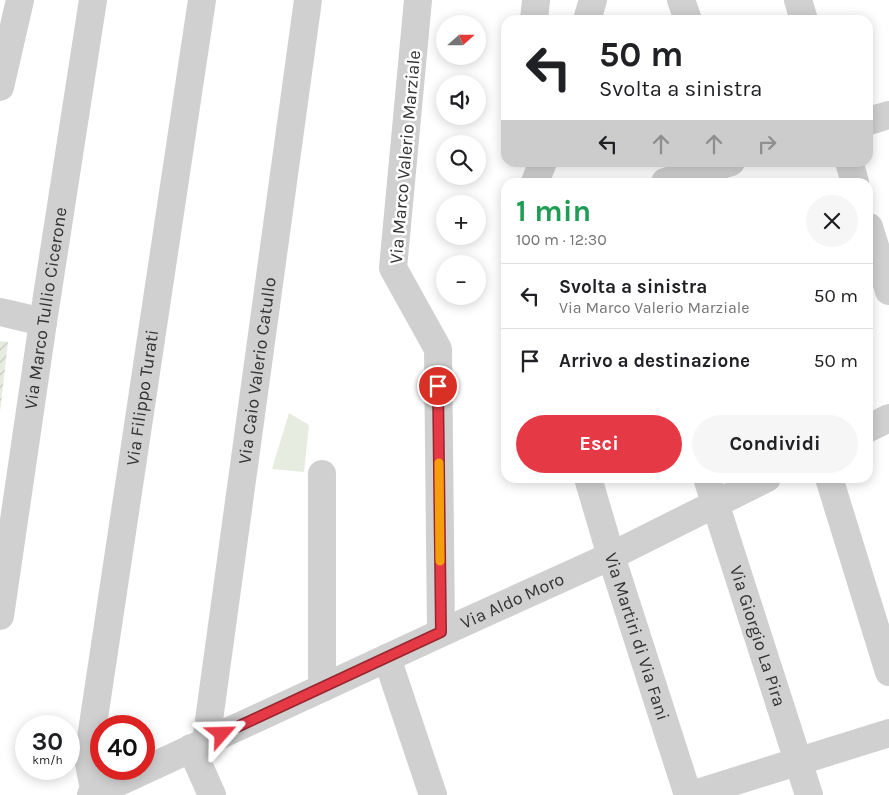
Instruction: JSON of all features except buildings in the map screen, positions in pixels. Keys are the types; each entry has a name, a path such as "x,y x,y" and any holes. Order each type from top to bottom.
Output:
{"street":[{"path":"0,87 6,39 20,0"},
{"name":"Via Marco Tullio Cicerone","path":"0,616 43,322 94,0"},
{"name":"Via Filippo Turati","path":"94,794 88,758 202,0"},
{"name":"Via Caio Valerio Catullo","path":"198,745 308,0"},
{"name":"Via Marco Valerio Marziale","path":"418,0 393,268 438,348 441,632"},
{"path":"534,15 536,0"},
{"path":"588,15 593,0"},
{"path":"681,0 686,15"},
{"path":"798,0 802,15"},
{"path":"873,120 889,115"},
{"path":"678,178 715,167"},
{"path":"873,239 889,291"},
{"path":"0,312 43,322"},
{"path":"873,426 889,418"},
{"path":"322,474 322,688"},
{"name":"Via Martiri di Via Fani","path":"589,483 610,556 690,795"},
{"name":"Via Aldo Moro","path":"94,794 441,632 610,556 711,490 744,483"},
{"path":"831,483 889,672"},
{"name":"Via Giorgio La Pira","path":"711,490 809,795"},
{"path":"388,658 433,795"},
{"path":"690,795 889,734"},
{"path":"198,745 212,795"}],"shaded area":[{"path":"0,341 8,342 0,412"},
{"path":"289,413 309,425 304,472 272,469"}],"slow traffic":[{"path":"439,463 440,561"}],"route":[{"path":"222,734 441,632 438,386"}]}
